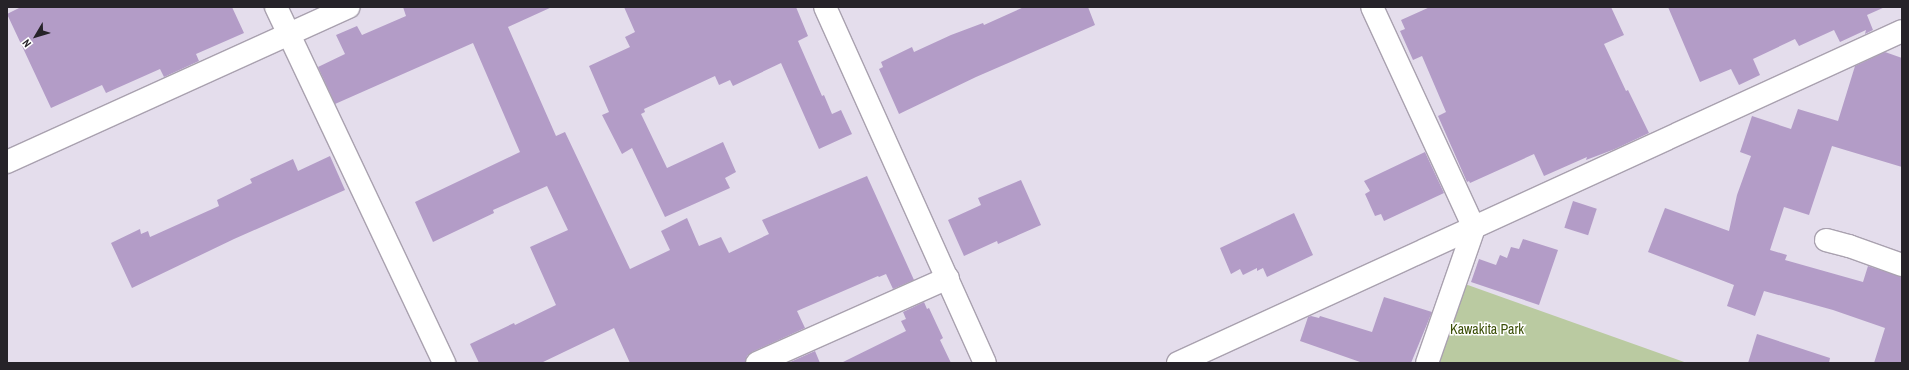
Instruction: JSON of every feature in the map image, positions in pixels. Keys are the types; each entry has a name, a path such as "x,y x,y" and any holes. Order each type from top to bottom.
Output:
{"street":[{"path":"276,7 444,363"},
{"path":"7,162 349,7"},
{"path":"825,7 985,363"},
{"path":"1372,7 1474,228 1427,363"},
{"path":"1178,363 1902,31"},
{"path":"1826,240 1849,246 1902,264"},
{"path":"757,363 948,278"}],"green space":[{"name":"Kawakita Park","path":"1465,284 1687,363 1438,363"}],"building":[{"path":"21,7 232,7 244,33 196,54 199,61 164,77 160,69 106,93 102,85 51,108 7,14"},
{"path":"403,7 552,7 508,27 556,136 565,132 630,269 670,250 661,231 687,218 699,246 721,237 729,253 769,234 762,220 867,176 914,280 893,289 886,274 879,277 878,276 797,311 805,328 752,352 747,356 745,363 630,363 614,328 541,363 479,363 470,344 514,323 515,325 556,305 530,247 568,230 547,186 493,210 494,213 433,242 415,202 520,152 473,43 335,104 318,67 345,54 336,35 357,26 362,35 406,16"},
{"path":"624,7 796,7 808,36 798,41 822,96 824,95 832,114 841,110 852,134 819,149 781,63 733,86 730,80 719,85 715,76 644,109 645,112 641,114 667,168 723,142 736,172 725,178 730,188 665,217 632,148 622,154 602,115 609,112 589,66 630,47 625,37 635,32"},
{"path":"1024,7 1088,7 1095,25 976,77 899,114 879,69 883,67 881,62 912,47 914,52 951,35 983,23 984,25"},
{"path":"1430,7 1611,7 1624,35 1604,44 1626,91 1628,90 1649,133 1615,149 1586,160 1587,157 1544,176 1534,154 1470,183 1469,181 1467,182 1438,116 1446,112 1422,56 1413,60 1400,31 1405,29 1401,20"},
{"path":"1668,7 1885,7 1867,15 1873,30 1865,34 1866,30 1840,42 1834,30 1799,46 1795,39 1753,59 1760,75 1739,85 1731,69 1700,82"},
{"path":"1885,52 1902,58 1902,167 1832,146 1809,215 1784,207 1770,250 1787,255 1785,260 1863,282 1868,266 1902,277 1902,363 1874,363 1885,328 1833,310 1764,291 1755,316 1727,306 1734,285 1648,252 1665,208 1729,231 1737,195 1751,156 1740,152 1752,116 1791,129 1798,109 1838,121 1855,66"},
{"path":"1425,152 1444,193 1384,221 1381,214 1375,216 1365,194 1370,191 1364,181"},
{"path":"330,156 345,190 234,239 132,288 111,243 140,229 141,234 148,231 150,237 219,206 217,200 252,183 250,179 293,159 298,171"},
{"path":"1021,180 1041,225 998,244 997,241 964,256 948,220 981,205 978,198"},
{"path":"1573,201 1597,209 1588,235 1564,228"},
{"path":"1294,213 1313,255 1267,277 1263,268 1257,271 1257,268 1243,275 1240,269 1231,274 1220,248"},
{"path":"1523,239 1558,250 1539,305 1471,282 1479,259 1496,265 1500,255 1507,258 1511,247 1519,249"},
{"path":"1384,297 1432,312 1411,363 1363,363 1300,341 1308,317 1311,316 1319,318 1320,316 1372,332"},
{"path":"924,302 927,309 929,308 943,338 940,340 951,363 841,363 906,331 901,321 906,319 903,312"},
{"path":"1757,334 1830,358 1829,363 1748,363"},
{"path":"815,351 820,363 788,363"}]}
